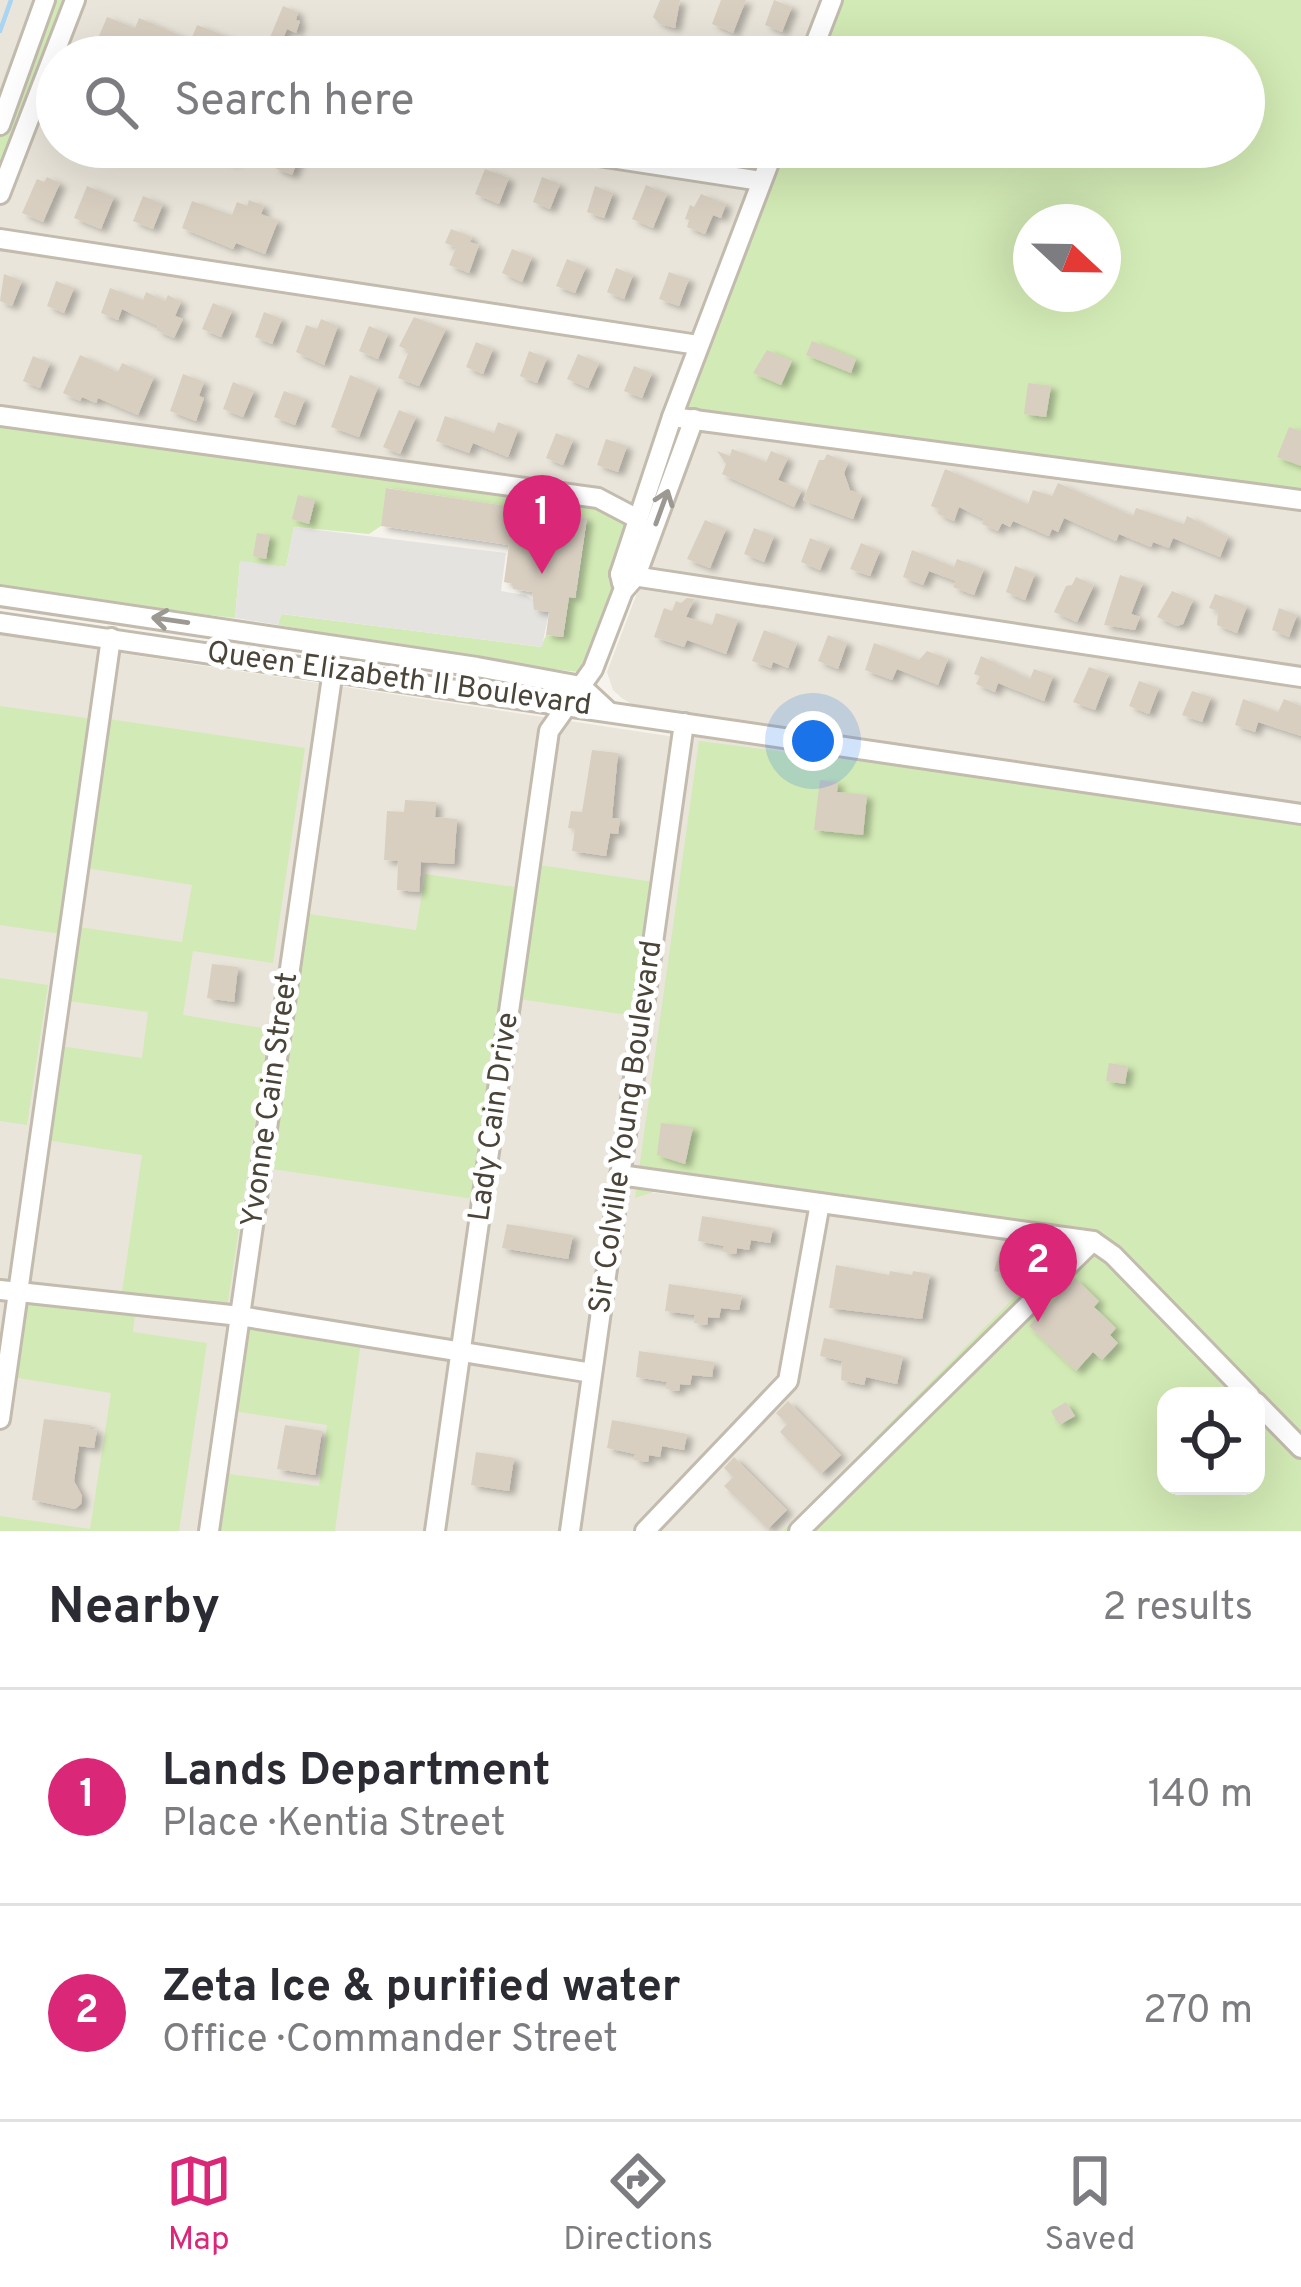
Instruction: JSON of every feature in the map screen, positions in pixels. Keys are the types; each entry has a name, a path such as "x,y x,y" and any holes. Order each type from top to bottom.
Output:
{"street":[{"path":"0,125 45,0"},
{"path":"63,36 75,0"},
{"path":"818,36 832,0"},
{"path":"21,66 36,68"},
{"path":"0,194 36,109"},
{"path":"673,168 761,182"},
{"path":"626,580 638,519 672,417 767,168"},
{"path":"0,238 698,345"},
{"path":"0,416 598,499 638,519"},
{"path":"672,417 1301,500"},
{"path":"563,707 593,668 694,419"},
{"path":"626,580 1301,677"},
{"name":"Queen Elizabeth II Boulevard","path":"0,596 580,686 608,711"},
{"name":"Queen Elizabeth II Boulevard","path":"0,623 608,711"},
{"path":"243,657 248,631"},
{"path":"0,1419 9,1292 111,638"},
{"path":"472,693 477,667"},
{"name":"Yvonne Cain Street","path":"208,1531 333,670"},
{"name":"Lady Cain Drive","path":"435,1531 549,731 563,707"},
{"path":"608,711 1301,814"},
{"name":"Sir Colville Young Boulevard","path":"570,1531 684,723"},
{"path":"620,1175 1093,1241 1113,1255 1241,1387"},
{"path":"645,1531 788,1381 820,1203"},
{"path":"799,1531 1093,1241"},
{"path":"9,1292 240,1316 592,1373"},
{"path":"1265,1411 1301,1448"}],"shaded area":[{"path":"0,0 833,0 819,36 36,36 36,168 807,168 1013,306 1013,312 1021,312 1301,500 1301,817 649,1192 1033,1242 1052,1252 1049,1262 783,1531 0,1531 0,635 695,740 623,699 613,690 607,672 637,593 637,520 0,416"},
{"path":"294,527 506,553 501,591 525,595 536,601 535,610 549,612 542,647 282,614 278,625 235,618 240,561 286,567"}],"green space":[{"path":"45,0 75,0 61,36 36,36 36,101 0,194 0,122"},
{"path":"833,0 1301,0 1301,499 672,417 768,168 1265,168 1265,36 819,36"},
{"path":"0,416 598,498 638,519 578,672 484,661 278,625 281,614 541,647 546,635 563,637 569,597 576,598 587,518 387,488 381,526 369,534 294,527 286,567 240,562 235,618 0,591"},
{"path":"0,706 93,719 61,934 0,925"},
{"path":"109,719 305,748 273,963 193,951 183,1015 269,1029 227,1308 122,1292 142,1155 46,1140 60,1046 142,1058 148,1012 68,1001 79,927 182,942 192,885 86,868"},
{"path":"699,741 1301,817 1301,1531 783,1531 1049,1262 1052,1253 1032,1242 659,1190 635,1198"},
{"path":"539,865 654,882 634,1016 519,999"},
{"path":"425,874 521,888 474,1199 265,1168 303,913 416,930"},
{"path":"0,978 48,985 27,1125 0,1121"},
{"path":"24,1297 135,1314 133,1332 207,1343 179,1531 0,1531 0,1516 90,1529 111,1393 12,1377"},
{"path":"245,1325 361,1341 335,1531 221,1531 229,1474 319,1486 327,1425 233,1411"}],"building":[{"path":"660,0 680,0 675,28 653,17"},
{"path":"721,0 746,0 733,33 712,24"},
{"path":"774,0 792,7 782,32 765,25"},
{"path":"283,6 298,12 296,33 287,29 284,36 270,36"},
{"path":"107,17 135,28 139,18 182,36 99,36"},
{"path":"197,25 226,36 193,36"},
{"path":"485,169 509,178 499,204 475,194"},
{"path":"47,177 60,183 43,222 22,213 37,179 44,182"},
{"path":"542,177 560,184 550,209 533,202"},
{"path":"646,185 667,194 653,228 632,219"},
{"path":"87,186 114,197 101,229 74,218"},
{"path":"595,186 613,193 604,218 587,212"},
{"path":"701,194 726,204 721,218 713,215 705,234 687,227 689,220 685,219"},
{"path":"143,196 163,204 153,229 133,221"},
{"path":"249,200 264,206 261,214 278,221 265,254 236,243 233,249 182,228 192,201 232,215 237,202 247,206"},
{"path":"451,229 479,245 469,273 449,265 456,247 445,243"},
{"path":"512,249 532,257 522,282 502,273"},
{"path":"567,259 586,267 575,293 556,286"},
{"path":"616,268 633,275 624,299 607,292"},
{"path":"669,272 689,279 679,306 659,299"},
{"path":"4,274 22,281 12,306 0,301"},
{"path":"56,281 74,288 64,313 47,306"},
{"path":"110,288 143,300 146,292 181,302 175,316 183,319 174,338 122,309 118,320 101,313"},
{"path":"213,303 232,311 221,337 202,329"},
{"path":"264,312 282,319 272,344 255,337"},
{"path":"414,317 446,329 419,386 398,378 409,351 399,346"},
{"path":"321,319 338,326 324,365 296,352 306,325 317,329"},
{"path":"369,326 388,334 378,359 359,351"},
{"path":"812,341 856,359 851,373 806,355"},
{"path":"476,342 493,349 483,374 466,367"},
{"path":"767,350 792,361 781,385 753,373"},
{"path":"529,351 547,358 537,383 520,376"},
{"path":"578,354 599,363 588,388 567,379"},
{"path":"80,355 118,372 122,363 154,377 138,415 98,398 96,403 82,397 80,401 63,393"},
{"path":"33,356 50,363 40,388 23,381"},
{"path":"634,366 652,373 642,398 624,391"},
{"path":"183,374 204,382 196,421 170,411"},
{"path":"350,375 378,387 359,437 331,427"},
{"path":"233,382 254,391 243,417 223,409"},
{"path":"1028,383 1051,386 1046,417 1024,414"},
{"path":"284,391 305,399 295,425 274,417"},
{"path":"399,410 416,417 400,454 383,447"},
{"path":"445,416 494,433 498,422 518,430 508,457 473,443 469,453 436,441"},
{"path":"1289,427 1301,431 1301,466 1277,457"},
{"path":"556,433 573,440 563,465 546,458"},
{"path":"606,439 627,446 618,472 597,465"},
{"path":"732,449 766,462 771,451 788,458 778,480 802,490 794,507 722,474 726,464 717,451 730,456"},
{"path":"827,454 848,463 844,473 850,490 862,495 853,519 803,500 819,460"},
{"path":"945,469 1028,504 1033,490 1052,496 1058,483 1133,516 1136,508 1184,524 1187,516 1228,537 1220,557 1173,538 1169,548 1153,542 1151,547 1119,534 1116,541 1064,518 1058,532 1052,529 1049,536 1013,521 1010,527 1002,523 998,531 959,507 954,521 931,506"},
{"path":"386,488 587,518 575,598 569,597 563,637 546,635 549,612 534,610 532,592 504,582 509,545 381,526"},
{"path":"298,495 315,500 309,524 292,519"},
{"path":"705,520 726,529 710,568 687,559"},
{"path":"754,528 774,536 764,562 744,554"},
{"path":"257,533 270,535 266,559 253,556"},
{"path":"810,538 830,546 820,570 801,562"},
{"path":"861,543 880,551 870,576 850,569"},
{"path":"912,550 954,567 957,559 984,569 974,595 953,587 956,581 929,571 923,585 903,577"},
{"path":"1015,566 1035,574 1025,600 1006,592"},
{"path":"1120,575 1143,583 1131,614 1140,617 1135,630 1104,625"},
{"path":"1076,577 1094,585 1077,622 1054,612 1066,586"},
{"path":"1172,591 1193,600 1183,624 1177,626 1157,617"},
{"path":"1215,594 1247,606 1237,633 1217,625 1218,611 1209,608"},
{"path":"694,599 686,617 712,625 716,613 738,620 726,654 687,640 684,647 654,637 664,608 672,611 676,601"},
{"path":"1279,608 1297,615 1289,637 1272,630"},
{"path":"764,630 797,643 788,668 752,661"},
{"path":"828,635 847,643 838,669 818,661"},
{"path":"874,643 919,660 927,651 948,659 938,685 897,669 892,680 865,670"},
{"path":"981,656 1030,679 1034,669 1053,676 1044,701 998,683 995,692 976,684 980,676 974,674"},
{"path":"1089,667 1109,674 1095,710 1073,702"},
{"path":"1139,681 1159,688 1149,714 1129,706"},
{"path":"1192,691 1211,697 1202,722 1182,715"},
{"path":"1243,699 1278,712 1284,699 1301,706 1301,736 1258,722 1255,732 1235,725"},
{"path":"592,750 618,753 612,818 620,819 618,834 610,833 606,856 572,851 575,829 568,828 571,811 582,812"},
{"path":"820,780 838,782 837,792 867,795 863,835 814,830"},
{"path":"405,800 436,802 435,817 457,819 454,864 421,862 419,892 397,890 398,861 384,860 387,811 404,812"},
{"path":"212,964 238,967 234,1002 207,998"},
{"path":"1109,1063 1128,1066 1125,1084 1106,1081"},
{"path":"661,1123 693,1127 685,1164 657,1155"},
{"path":"702,1216 773,1228 770,1243 751,1240 749,1250 723,1252 724,1246 698,1241"},
{"path":"507,1224 573,1235 568,1259 502,1248"},
{"path":"1015,1246 1043,1254 1038,1270 1031,1268 1027,1280 994,1271 1000,1251 1012,1255"},
{"path":"836,1265 889,1275 890,1271 930,1274 922,1319 829,1308"},
{"path":"1075,1278 1099,1301 1094,1307 1116,1328 1110,1335 1118,1343 1102,1360 1093,1352 1076,1371 1029,1326"},
{"path":"669,1284 742,1295 739,1310 721,1308 719,1318 708,1317 707,1325 694,1323 695,1315 665,1311"},
{"path":"824,1338 903,1356 897,1384 866,1377 864,1385 841,1380 842,1361 820,1356"},
{"path":"639,1351 714,1362 712,1377 692,1375 690,1385 680,1384 679,1391 666,1389 667,1382 636,1377"},
{"path":"788,1401 841,1455 821,1474 780,1432 787,1424 776,1413"},
{"path":"1066,1402 1075,1416 1059,1425 1051,1411"},
{"path":"44,1419 97,1430 94,1448 79,1446 74,1481 82,1496 75,1509 32,1500"},
{"path":"612,1420 687,1434 684,1450 662,1446 660,1457 634,1460 635,1454 607,1448"},
{"path":"285,1425 322,1431 315,1475 277,1469"},
{"path":"476,1452 514,1458 509,1491 471,1485"},
{"path":"734,1457 787,1510 768,1529 724,1486 733,1477 724,1468"}],"waterway":[{"path":"0,31 11,0"}],"place":[{"name":"Lands Department","path":"542,574"},
{"name":"Zeta Ice & purified water","path":"1038,1322"}]}
